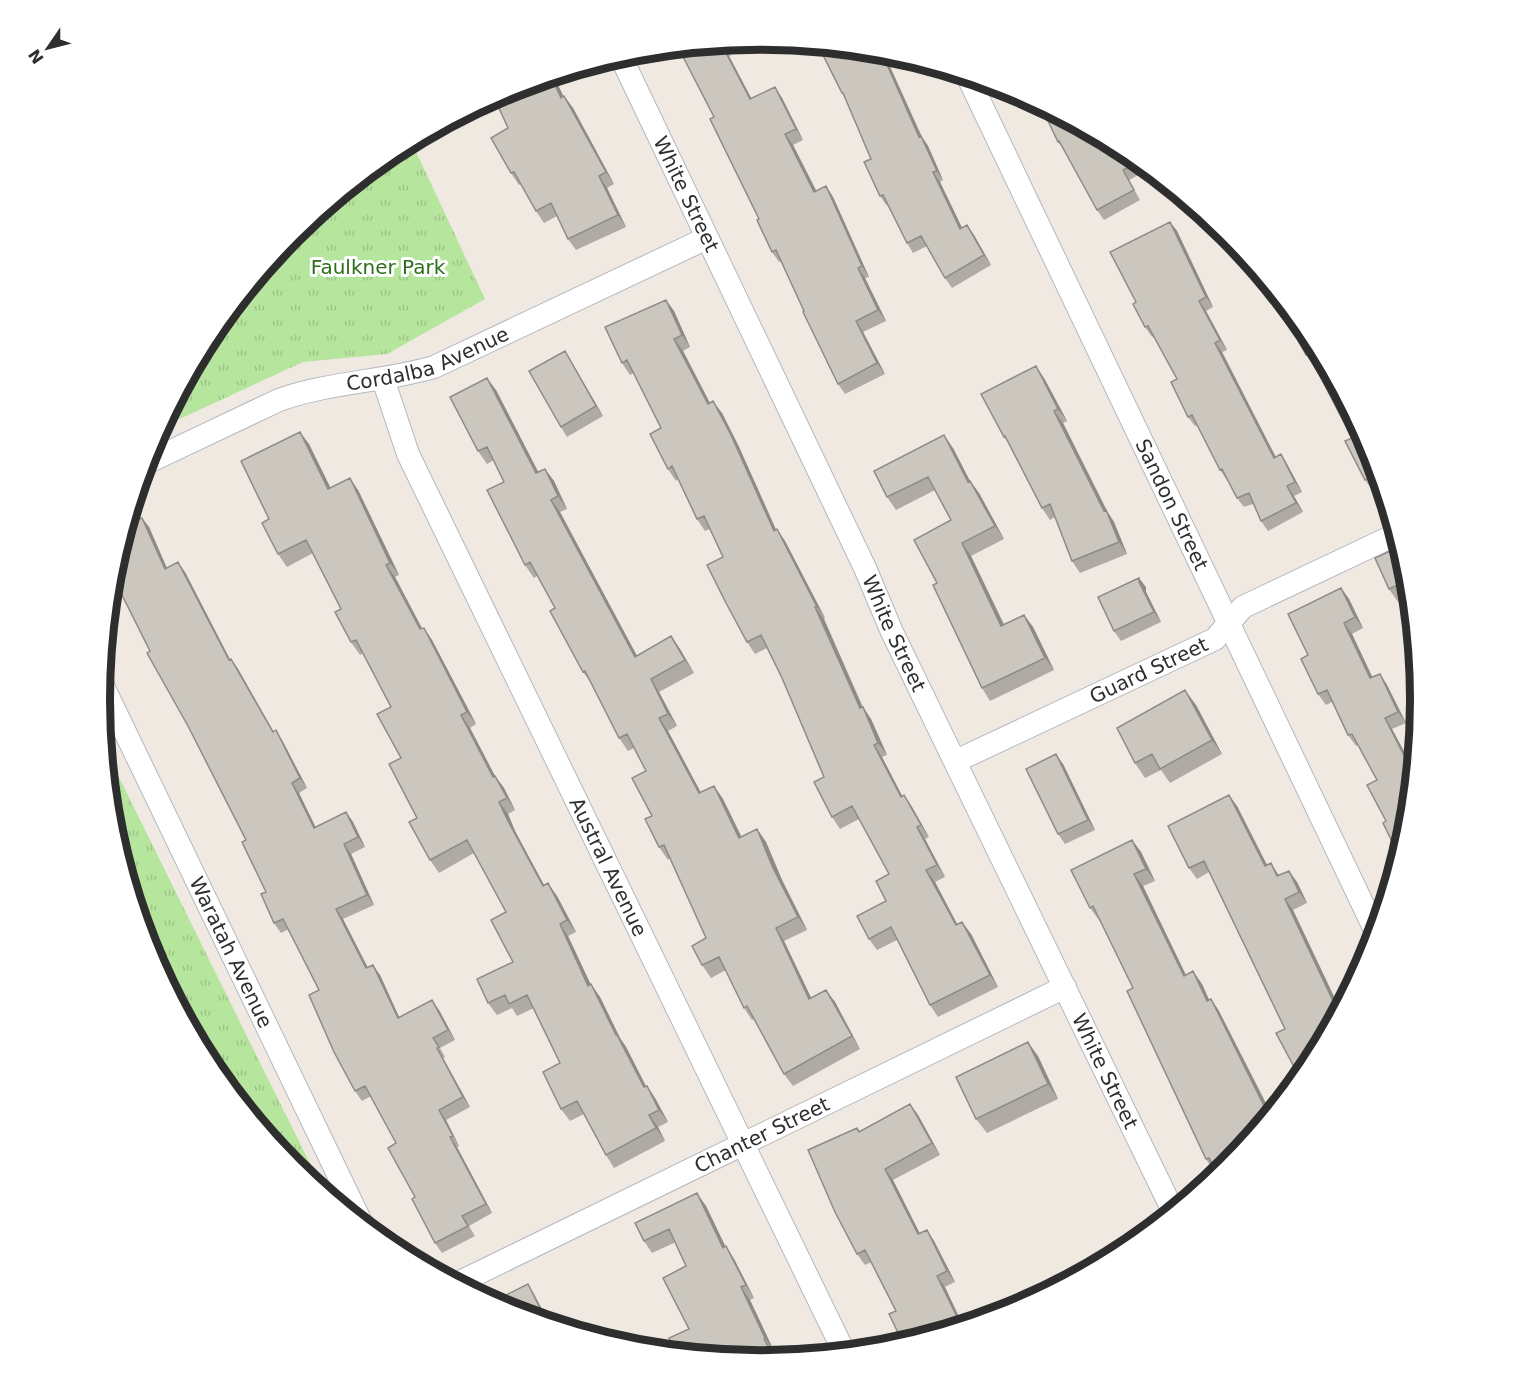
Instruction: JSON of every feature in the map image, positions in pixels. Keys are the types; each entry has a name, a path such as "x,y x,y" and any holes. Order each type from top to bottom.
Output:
{"street":[{"name":"White Street","path":"624,64 865,568 892,632 1170,1204"},
{"name":"Sandon Street","path":"972,85 1371,921"},
{"name":"Cordalba Avenue","path":"156,458 288,397 316,389 382,379 434,367 707,238"},
{"name":"Austral Avenue","path":"382,379 408,454 840,1344"},
{"name":"Guard Street","path":"956,761 1215,639 1243,607 1390,538"},
{"name":"Waratah Avenue","path":"110,701 353,1206"},
{"name":"Chanter Street","path":"467,1279 1065,987"}],"green space":[{"name":"Faulkner Park","path":"415,149 485,299 387,354 303,362 172,422 197,374 220,338 271,271 331,211 364,184"},
{"path":"114,767 314,1172 271,1128 244,1095 197,1024 177,987 159,948 132,868 122,826"}],"building":[{"path":"725,51 750,99 775,87 796,129 785,134 814,192 826,186 862,266 858,268 878,310 856,321 877,363 838,384 776,250 772,252 757,220 759,219 710,119 714,117 682,54"},
{"path":"823,55 845,55 886,62 919,137 921,136 937,171 933,172 960,229 967,225 984,255 945,278 921,236 907,243 883,195 880,196 864,162 871,159 843,93"},
{"path":"554,83 561,98 564,96 606,172 599,176 618,215 568,239 551,203 536,211 491,138 508,128 498,105"},
{"path":"1046,116 1085,137 1131,166 1123,170 1134,190 1097,210"},
{"path":"1170,222 1206,297 1199,301 1220,340 1215,343 1274,458 1281,454 1295,482 1287,486 1296,503 1261,521 1249,493 1237,498 1192,415 1188,417 1171,382 1177,379 1148,326 1145,327 1133,304 1136,302 1110,252"},
{"path":"666,300 682,335 674,339 708,404 713,401 731,435 774,531 777,529 817,607 815,607 860,708 863,707 878,743 874,745 901,797 904,795 921,825 917,827 937,865 926,870 956,925 962,922 990,975 930,1005 891,927 869,939 857,916 886,901 876,881 889,874 852,806 832,817 814,782 824,777 782,678 761,635 747,642 726,603 707,565 723,557 704,516 697,519 672,466 668,469 650,434 661,428 627,360 622,363 605,327"},
{"path":"1291,327 1323,374 1343,412 1371,477 1365,480 1345,441 1352,438 1308,353 1306,355"},
{"path":"565,351 596,406 561,427 529,371"},
{"path":"1036,366 1058,409 1054,411 1104,511 1106,510 1119,542 1072,561 1050,504 1042,508 981,394"},
{"path":"487,378 536,473 545,469 558,496 551,500 635,657 671,636 685,660 651,679 668,714 659,718 699,793 714,786 739,838 757,829 773,868 798,917 776,928 809,999 826,990 852,1036 784,1074 747,1006 744,1008 719,957 702,965 692,946 706,938 664,845 659,847 645,819 652,816 632,778 646,771 627,734 619,738 585,671 583,672 550,611 555,608 530,562 525,565 487,490 504,482 487,447 478,451 450,397"},
{"path":"300,432 328,489 350,478 390,563 386,565 420,629 424,628 467,712 461,715 493,777 495,776 507,798 499,802 507,819 543,886 548,883 567,920 560,924 588,986 591,984 644,1087 647,1086 659,1110 649,1115 656,1128 606,1155 577,1101 561,1109 543,1072 560,1063 527,995 509,1004 505,995 488,1003 477,979 513,962 491,920 506,912 467,840 430,860 409,822 417,818 389,764 401,758 377,714 391,707 356,640 351,642 335,612 341,609 306,540 278,554 262,523 269,519 241,461"},
{"path":"944,435 968,482 970,481 995,526 962,543 1001,626 1024,615 1045,658 982,688 933,585 937,583 914,540 951,520 928,477 887,497 874,471"},
{"path":"142,518 165,569 178,562 229,660 231,659 273,732 276,730 300,778 292,783 314,828 346,812 358,837 344,844 367,895 336,909 366,968 373,965 398,1018 432,1000 448,1030 433,1038 463,1097 439,1110 453,1136 450,1137 486,1204 462,1216 468,1226 435,1243 412,1199 415,1197 388,1148 396,1143 365,1086 355,1091 334,1052 309,995 319,990 283,919 274,923 261,894 266,892 242,842 246,840 188,726 147,653 150,651 120,590 135,521"},
{"path":"1393,550 1400,584 1389,589 1375,558"},
{"path":"1139,578 1154,612 1114,631 1098,597"},
{"path":"1341,588 1355,617 1344,623 1370,678 1380,674 1398,712 1385,718 1407,761 1394,845 1383,823 1386,821 1367,785 1377,780 1352,734 1348,735 1327,690 1318,694 1301,659 1308,655 1288,614"},
{"path":"1185,690 1212,740 1160,769 1152,754 1135,763 1117,728"},
{"path":"1056,754 1088,820 1058,834 1026,769"},
{"path":"1229,795 1265,866 1271,863 1277,876 1289,871 1299,892 1285,899 1335,1003 1299,1062 1293,1065 1276,1033 1285,1029 1204,861 1189,868 1168,826"},
{"path":"1132,840 1146,869 1134,874 1184,976 1193,971 1207,1001 1211,999 1264,1106 1269,1103 1213,1166 1209,1158 1206,1159 1127,991 1133,988 1093,906 1090,908 1071,870"},
{"path":"1028,1042 1048,1084 976,1119 956,1077"},
{"path":"910,1104 932,1143 885,1169 918,1234 927,1230 947,1271 937,1276 958,1318 899,1334 889,1314 896,1311 865,1250 857,1254 835,1212 808,1150 857,1128 859,1132"},
{"path":"697,1193 723,1248 726,1246 746,1285 741,1287 770,1350 672,1343 669,1338 689,1329 663,1278 686,1266 669,1229 644,1241 635,1223"},
{"path":"528,1284 542,1312 511,1300 503,1296"}]}
